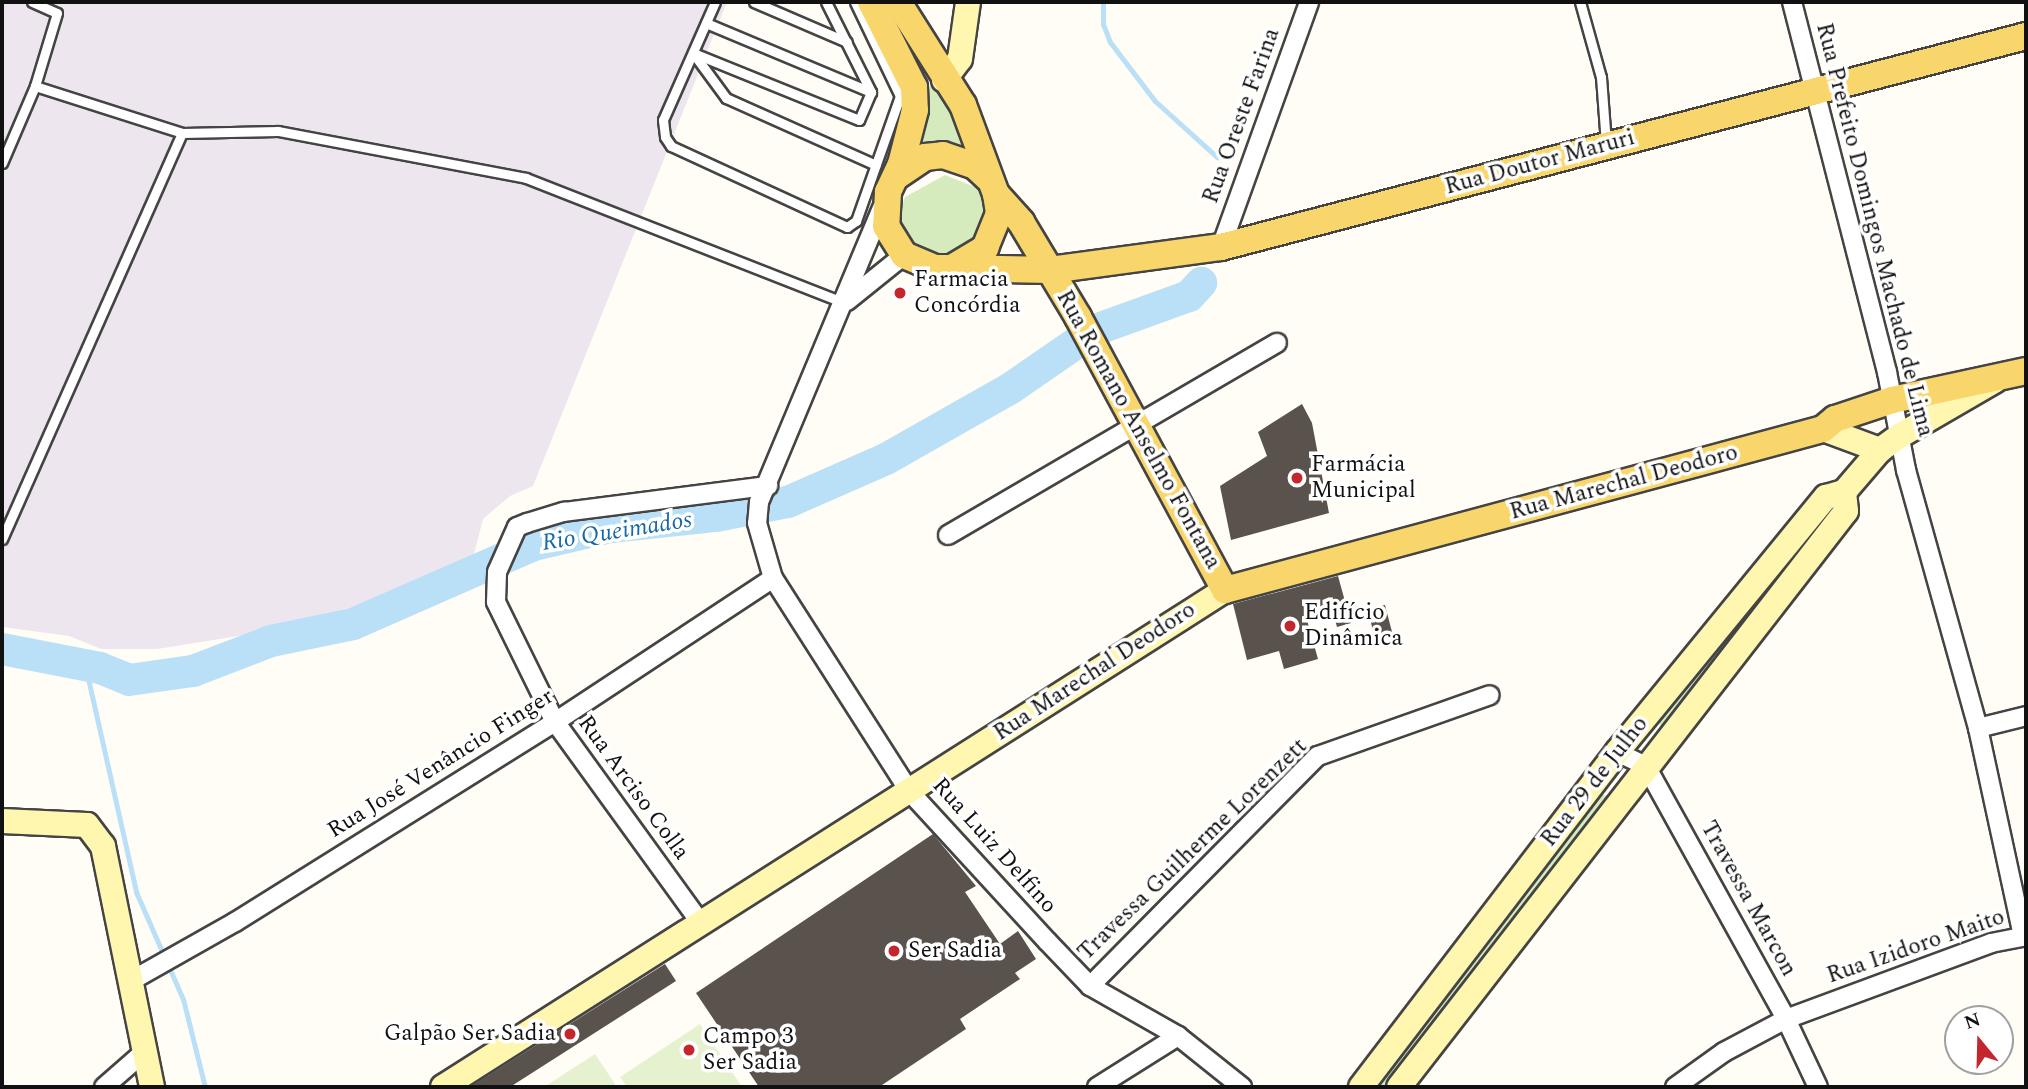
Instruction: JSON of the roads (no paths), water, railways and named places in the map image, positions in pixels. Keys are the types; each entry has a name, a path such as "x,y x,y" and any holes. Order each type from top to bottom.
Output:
{"main road":[{"path":"871,2 914,87 915,110 887,178 886,226 904,255 935,268 952,268 985,248 999,213 969,116 944,80 898,2"},
{"path":"914,87 944,80 960,59 968,2"},
{"name":"Rua Doutor Maruri","path":"952,268 1050,271 1221,247 1816,88 2026,36"},
{"path":"887,178 925,157 943,155 975,166 1021,222 1050,271"},
{"name":"Rua Romano Anselmo Fontana","path":"1050,271 1225,590"},
{"name":"Rua Marechal Deodoro","path":"443,1087 1225,590 1823,429 1835,419 1892,400 2026,371"},
{"name":"Rua Marechal Deodoro","path":"1880,450 1997,379"},
{"path":"1823,429 1880,450"},
{"name":"Rua 29 de Julho","path":"1361,1087 1617,752 1826,497 1844,492 1880,450"},
{"name":"Rua 29 de Julho","path":"1399,1087 1846,511 1844,492"},
{"path":"2,821 87,825 103,846 152,1087"}],"street":[{"name":"Rua Oreste Farina","path":"1221,247 1309,2"},
{"name":"Rua Prefeito Domingos Machado de Lima","path":"1792,2 1816,88 1901,435 1906,470 1978,727 2025,936"},
{"path":"768,486 845,303 887,178"},
{"path":"845,303 904,255"},
{"path":"948,535 1277,343"},
{"name":"Rua Prefeito Domingos Machado de Lima","path":"1880,450 1906,470"},
{"name":"Rua Luiz Delfino","path":"768,486 759,502 757,523 773,578 910,792 1090,986 1178,1036 1242,1087"},
{"name":"Rua Arciso Colla","path":"700,922 555,722 496,602 496,572 517,527 564,512 768,486"},
{"name":"Rua José Venâncio Finger","path":"129,982 177,956 555,722 773,578"},
{"name":"Travessa Guilherme Lorenzett","path":"1090,986 1318,756 1490,695"},
{"path":"1978,727 2026,716"},
{"path":"1617,752 1646,766"},
{"name":"Travessa Marcon","path":"1646,766 1786,1019 1818,1087"},
{"name":"Rua Izidoro Maito","path":"1675,1087 1724,1052 1786,1019 1991,943 2025,936"},
{"path":"1097,1087 1178,1036"},
{"path":"104,1087 144,1052"}],"lane":[{"path":"2,163 36,86 57,13 32,2"},
{"path":"715,2 663,120 671,146 847,227 856,221 887,178 900,96 855,2"},
{"path":"754,2 847,42"},
{"path":"692,53 854,120 863,117 871,92 826,2"},
{"path":"1580,2 1601,77 1606,146"},
{"path":"706,23 871,92"},
{"path":"692,53 726,98 887,178"},
{"path":"36,86 182,133 278,131 526,178 845,303"},
{"path":"2,538 182,133"}],"waterway":[{"path":"1103,2 1103,24 1110,42 1155,101 1217,157"},
{"name":"Rio Queimados","path":"2,649 100,668 129,680 193,671 271,641 353,624 534,545 611,527 716,516 788,502 886,459 1011,388 1095,330 1189,296 1201,283"},
{"path":"85,665 136,892 183,999 205,1087"}],"place":[{"name":"Farmacia Concórdia","path":"900,293"},
{"name":"Farmácia Municipal","path":"1297,478"},
{"name":"Edifício Dinâmica","path":"1290,626"},
{"name":"Ser Sadia","path":"894,951"},
{"name":"Galpão Ser Sadia","path":"570,1034"},
{"name":"Campo 3 Ser Sadia","path":"689,1050"}]}
